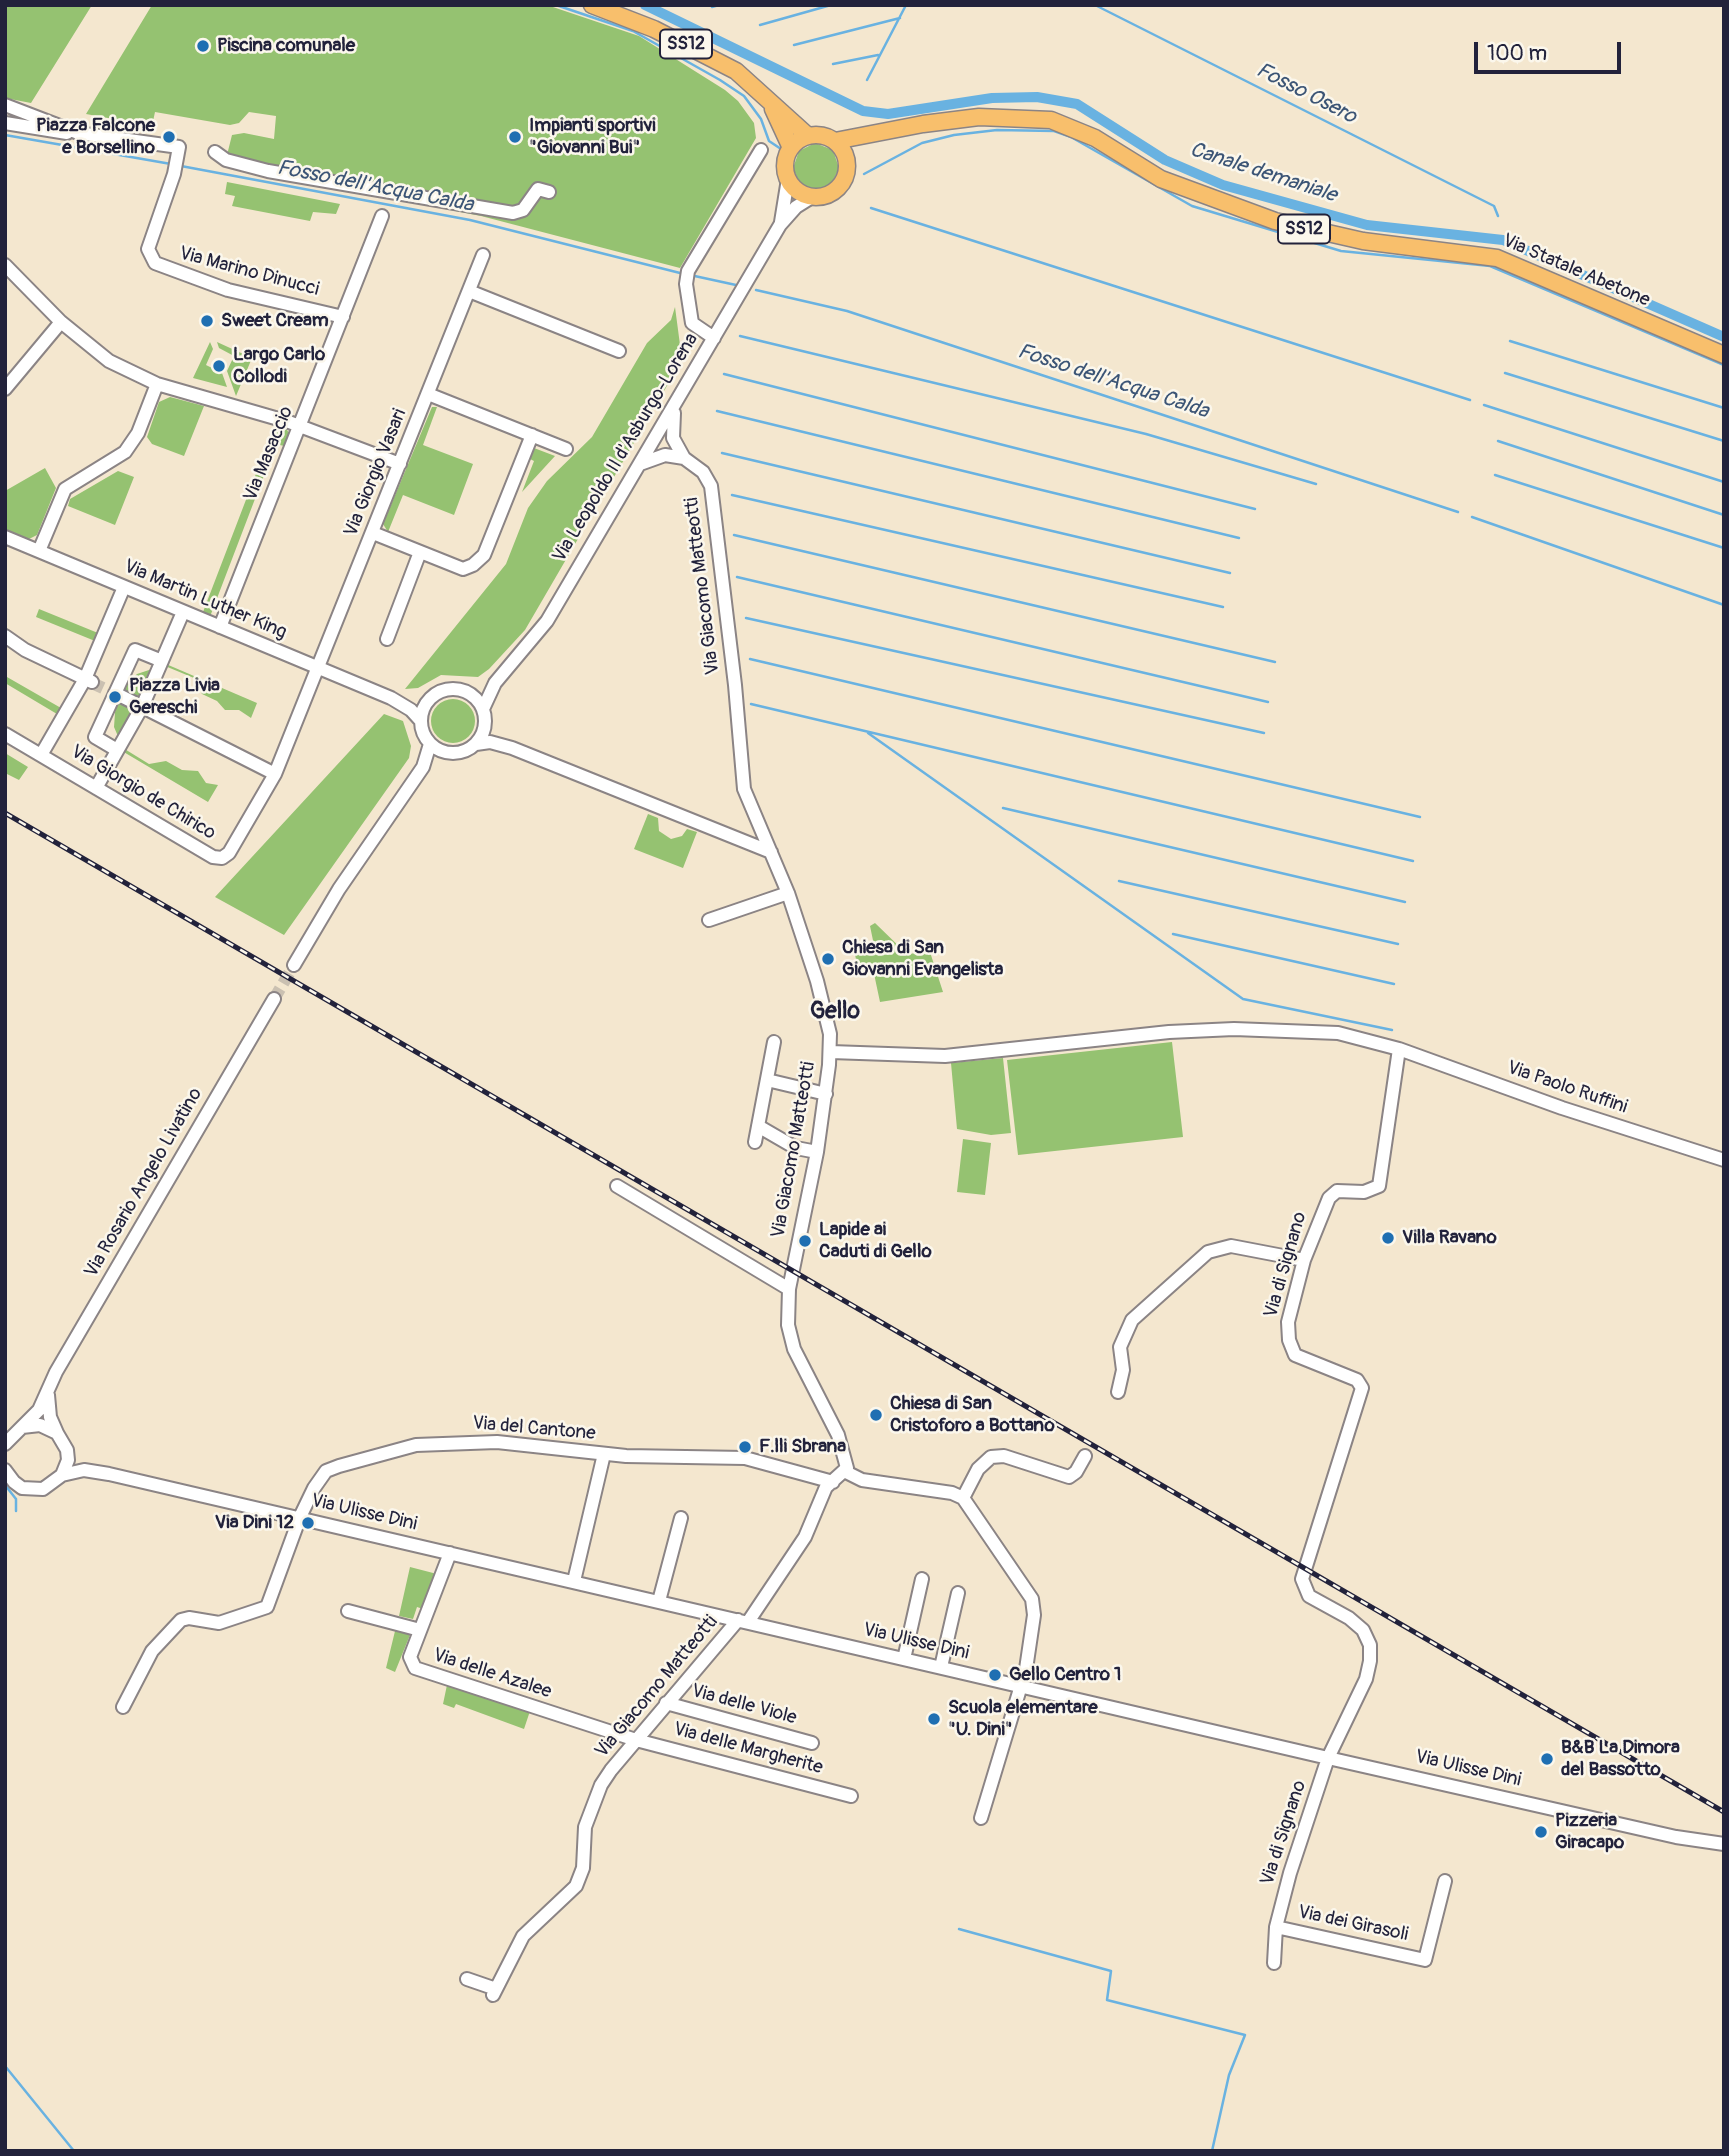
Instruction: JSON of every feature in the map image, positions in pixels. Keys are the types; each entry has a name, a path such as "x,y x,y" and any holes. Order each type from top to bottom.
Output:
{"main road":[{"name":"SS12","path":"592,5 702,52 736,71 769,102"},
{"path":"769,102 808,136"},
{"path":"769,102 791,149"},
{"name":"Via Statale Abetone","path":"835,141 923,124 979,117 1029,117 1061,123 1103,142 1161,179 1275,220 1363,241 1497,258 1724,355"},
{"name":"Via Statale Abetone","path":"847,165 856,154 887,133"},
{"path":"822,135 835,141 843,150 847,165 845,178 836,190 822,196 812,197 798,191 788,178 786,163 791,149 808,136 822,135"}],"street":[{"name":"Via Marino Dinucci","path":"5,105 78,134 179,147 174,174 148,249 155,263 228,290 343,317"},
{"path":"10,122 78,134"},
{"path":"713,338 692,323 687,275 761,150"},
{"path":"215,152 226,160 268,171 513,213 523,210 538,190 550,192"},
{"path":"780,225 788,178"},
{"path":"780,225 796,207 812,197"},
{"name":"Via Masaccio","path":"220,627 382,216"},
{"name":"Via Leopoldo II d'Asburgo-Lorena","path":"484,714 495,683 547,621 780,225"},
{"name":"Via Giorgio Vasari","path":"318,668 483,255"},
{"path":"5,265 61,323 110,360 157,384 300,426 400,464"},
{"path":"469,291 619,351"},
{"path":"5,388 61,323"},
{"path":"38,551 65,489 125,452 138,433 157,384"},
{"path":"428,394 566,449"},
{"name":"Via Giacomo Matteotti","path":"467,1979 495,1992 523,1936 576,1886 583,1868 585,1827 601,1785 666,1703 743,1621 805,1537 823,1494 846,1472 848,1465 838,1435 794,1349 789,1332 789,1289 817,1152 831,1052 824,1006 788,893 744,789 735,685 711,486 703,472 684,458 673,438 675,405"},
{"path":"373,533 463,569 484,555 532,436"},
{"path":"640,464 665,455 684,458"},
{"name":"Via Martin Luther King","path":"5,537 391,698"},
{"path":"387,639 420,552"},
{"path":"41,755 89,681 124,587"},
{"path":"96,788 142,707 183,612"},
{"path":"5,636 25,650 89,681"},
{"path":"117,750 95,737 135,650 162,661"},
{"name":"Via Giorgio de Chirico","path":"5,734 213,857 222,858 229,853 275,774 318,668"},
{"path":"391,698 430,699 447,690 467,692 495,683"},
{"path":"467,692 512,748"},
{"path":"115,693 275,774"},
{"path":"294,965 339,889 423,767 430,744 421,721 411,710 391,698"},
{"path":"421,721 430,699"},
{"path":"430,744 446,753 462,753 476,744 484,733 484,714"},
{"path":"476,744 490,742 512,748 771,852"},
{"path":"423,767 446,753"},
{"path":"709,920 788,893"},
{"name":"Via Rosario Angelo Livatino","path":"22,1427 33,1419 275,999"},
{"path":"831,1052 944,1056 1169,1032 1234,1029 1338,1033 1399,1049"},
{"path":"755,1142 774,1042"},
{"name":"Via Paolo Ruffini","path":"1399,1049 1562,1108 1724,1160"},
{"name":"Via di Signano","path":"1274,1963 1276,1927 1290,1873 1328,1758 1366,1679 1370,1651 1363,1630 1349,1618 1309,1596 1302,1579 1362,1388 1357,1380 1296,1355 1291,1348 1288,1322 1304,1260 1322,1209 1332,1193 1364,1192 1379,1186 1399,1049"},
{"path":"767,1080 826,1094"},
{"path":"758,1126 796,1148 817,1152"},
{"path":"617,1186 789,1289"},
{"path":"1118,1391 1124,1370 1120,1346 1132,1320 1208,1252 1231,1246 1304,1260"},
{"path":"49,1388 48,1412 67,1454 100,1472"},
{"path":"6,1441 22,1427 40,1425 57,1433"},
{"name":"Via del Cantone","path":"123,1707 152,1651 180,1620 189,1618 219,1623 267,1608 300,1517 326,1472 416,1445 497,1442 604,1454 745,1458 833,1482"},
{"path":"5,1470 14,1482 33,1490 52,1485 62,1475 67,1454"},
{"path":"574,1581 604,1454"},
{"path":"963,1498 978,1468 990,1457 1004,1456 1069,1477 1076,1472 1085,1456"},
{"path":"62,1475 84,1470 100,1472"},
{"name":"Via Ulisse Dini","path":"100,1472 1328,1758 1721,1846"},
{"path":"846,1472 862,1480 952,1493 963,1498 1028,1593 1034,1606 1026,1668 981,1818"},
{"path":"659,1601 681,1518"},
{"name":"Via delle Azalee","path":"450,1553 410,1657 415,1668 636,1740"},
{"path":"904,1659 922,1579"},
{"path":"941,1667 958,1593"},
{"path":"348,1611 420,1630"},
{"name":"Via delle Viole","path":"666,1703 812,1743"},
{"name":"Via delle Margherite","path":"636,1740 851,1796"},
{"name":"Via dei Girasoli","path":"1276,1927 1425,1960 1445,1881"}],"green space":[{"path":"5,5 92,5 31,103 5,98"},
{"name":"Impianti sportivi \"Giovanni Bui\"","path":"152,5 547,5 639,36 725,90 738,101 754,123 756,138 680,268 481,216 233,168 225,163 232,135 244,133 274,139 276,116 249,112 239,123 230,125 155,112 152,126 86,114"},
{"path":"815,143 833,150 839,168 831,185 815,190 800,184 793,168 799,151"},
{"path":"227,182 340,204 336,214 313,212 310,221 232,206 235,196 225,194"},
{"path":"675,307 682,360 525,630 489,669 478,677 441,675 418,688 405,689 506,564 528,508 547,481 592,437 647,343 671,320"},
{"path":"210,342 213,349 206,365 222,373 227,387 193,378"},
{"path":"217,342 252,358 236,396 227,371 234,356 219,348"},
{"path":"170,397 204,406 184,456 152,444 147,437 159,402"},
{"path":"432,407 437,407 423,445 473,464 454,515 403,495 388,532 383,524"},
{"path":"275,424 285,427 289,433 284,446 276,444 211,614 208,614 203,612"},
{"path":"534,448 555,456 522,492 534,461 528,458"},
{"path":"45,468 56,488 37,535 29,539 5,529 5,491"},
{"path":"118,471 134,477 115,525 68,506 70,499"},
{"path":"39,609 98,633 95,641 36,617"},
{"path":"166,664 257,703 251,718 239,710 225,710 217,701 202,694 194,678 165,666"},
{"path":"152,669 143,696 137,698 121,690 137,674"},
{"path":"5,672 7,677 61,708 57,714 5,683"},
{"path":"116,699 133,704 134,714 120,741 114,727"},
{"path":"453,699 469,705 475,721 469,737 453,743 437,737 431,721 437,705"},
{"path":"384,714 403,721 411,746 409,758 284,935 215,897"},
{"path":"123,748 149,764 166,761 182,770 198,771 206,783 218,785 208,802 122,751"},
{"path":"5,753 28,767 19,780 5,773"},
{"path":"648,814 658,818 659,831 671,839 682,836 687,829 697,832 683,868 634,849"},
{"path":"875,923 907,954 930,952 943,992 880,1002 873,969 858,971 855,954 875,950 870,926"},
{"path":"1172,1042 1183,1137 1018,1155 1007,1060"},
{"path":"1003,1058 1011,1133 991,1135 957,1129 951,1063"},
{"path":"963,1139 991,1143 985,1195 957,1192"},
{"path":"410,1567 437,1574 423,1609 417,1607 413,1619 399,1616"},
{"path":"396,1627 412,1630 395,1672 386,1668"},
{"path":"447,1685 530,1711 524,1729 456,1704 454,1708 443,1704"}],"waterway":[{"path":"556,5 633,31 720,80 744,96 761,119 769,141 781,149"},
{"name":"Canale demaniale","path":"645,5 863,111 888,114 992,98 1037,97 1077,104 1165,160 1223,185 1367,225 1503,240 1724,337"},
{"path":"712,7 719,5"},
{"path":"760,25 831,5"},
{"path":"867,80 906,5"},
{"name":"Fosso Osero","path":"1095,5 1494,206 1498,216"},
{"path":"794,45 900,18"},
{"path":"833,64 878,55"},
{"path":"864,174 922,143 954,135 997,130 1054,131 1071,137 1192,206 1341,251 1490,266 1724,365"},
{"name":"Fosso dell'Acqua Calda","path":"5,135 171,164"},
{"name":"Fosso dell'Acqua Calda","path":"181,166 470,220 684,274"},
{"path":"871,208 1470,400"},
{"name":"Fosso dell'Acqua Calda","path":"690,275 736,285"},
{"name":"Fosso dell'Acqua Calda","path":"756,290 847,311 1458,512"},
{"path":"740,336 1146,434 1316,484"},
{"path":"1510,341 1724,408"},
{"path":"1505,373 1724,441"},
{"path":"724,374 1255,509"},
{"path":"1484,405 1724,482"},
{"path":"717,411 1239,538"},
{"path":"1498,441 1724,515"},
{"path":"722,453 1230,573"},
{"path":"1495,475 1724,548"},
{"path":"732,495 1223,607"},
{"name":"Fosso dell'Acqua Calda","path":"1472,517 1724,605"},
{"path":"734,535 1275,662"},
{"path":"737,577 1268,702"},
{"path":"746,618 1264,733"},
{"path":"750,659 1420,817"},
{"path":"751,704 1413,861"},
{"path":"868,733 1243,999 1392,1030"},
{"path":"1003,808 1405,902"},
{"path":"1119,881 1398,944"},
{"path":"1173,934 1394,984"},
{"path":"5,1485 16,1499 16,1511"},
{"path":"959,1929 1111,1971 1107,2000 1245,2035 1229,2075 1212,2151"},
{"path":"5,2066 74,2151"}],"tunnel":[{"path":"92,683 105,689"},
{"path":"274,999 294,965"}],"railway":[{"path":"5,813 1724,1812"}],"place":[{"name":"Piscina comunale","path":"203,46"},
{"name":"Piazza Falcone e Borsellino","path":"169,137"},
{"name":"Impianti sportivi \"Giovanni Bui\"","path":"515,137"},
{"name":"Sweet Cream","path":"207,321"},
{"name":"Largo Carlo Collodi","path":"219,366"},
{"name":"Piazza Livia Gereschi","path":"115,697"},
{"name":"Chiesa di San Giovanni Evangelista","path":"828,959"},
{"name":"Villa Ravano","path":"1388,1238"},
{"name":"Lapide ai Caduti di Gello","path":"805,1241"},
{"name":"Chiesa di San Cristoforo a Bottano","path":"876,1415"},
{"name":"F.lli Sbrana","path":"745,1447"},
{"name":"Via Dini 12","path":"308,1523"},
{"name":"Gello Centro 1","path":"995,1675"},
{"name":"Scuola elementare \"U. Dini\"","path":"934,1719"},
{"name":"B&B La Dimora del Bassotto","path":"1547,1759"},
{"name":"Pizzeria Giracapo","path":"1541,1832"}],"district":[{"name":"Gello","path":"835,1012"}]}
